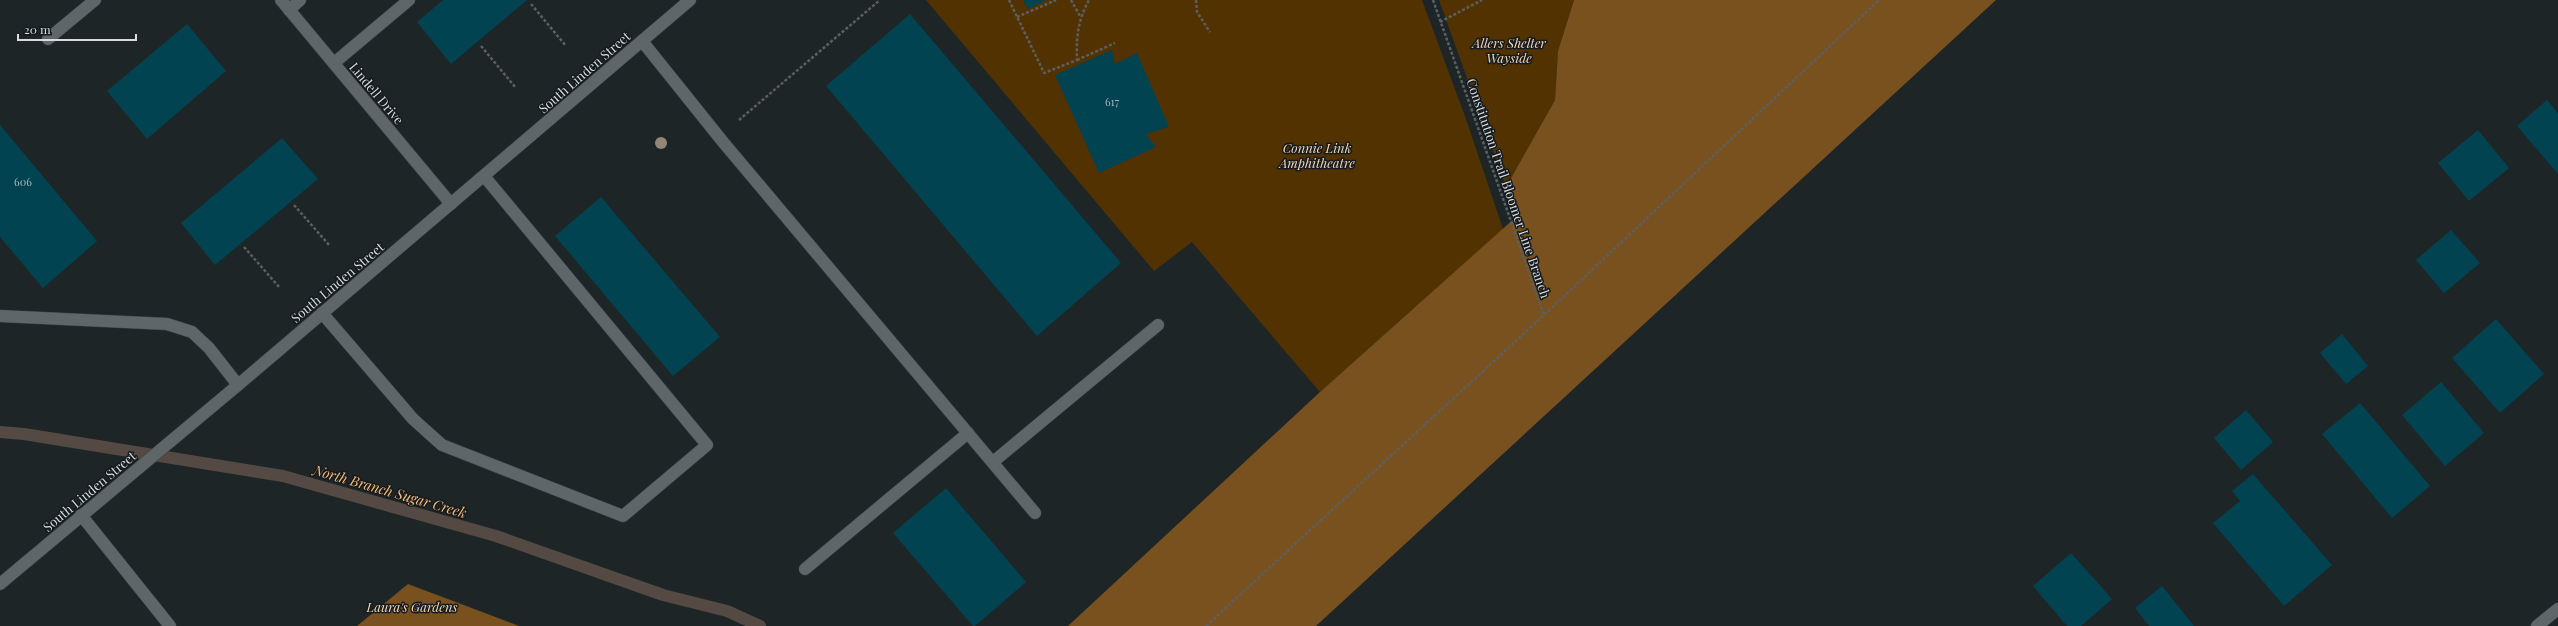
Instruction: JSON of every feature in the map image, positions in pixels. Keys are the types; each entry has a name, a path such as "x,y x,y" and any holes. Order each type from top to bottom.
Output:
{"main road":[{"path":"48,39 95,0"},
{"name":"Lindell Drive","path":"281,0 451,204"},
{"path":"289,10 300,0"},
{"path":"334,62 409,0"},
{"name":"South Linden Street","path":"0,584 83,513 238,385 690,0"},
{"path":"642,41 719,137 1035,513"},
{"path":"322,313 413,419 442,444 623,516 707,445 484,176"},
{"path":"0,316 167,324 192,332 209,348 238,385"},
{"path":"993,462 1158,325"},
{"path":"805,569 968,433"},
{"path":"83,513 170,626"},
{"path":"2537,626 2558,608"}],"path":[{"path":"719,137 880,0"},
{"path":"1008,0 1044,73 1115,43"},
{"path":"1017,17 1056,0"},
{"path":"1071,0 1080,17"},
{"path":"1077,60 1076,39 1080,17 1089,0"},
{"path":"1196,0 1197,12 1210,32"},
{"name":"Constitution Trail Bloomer Line Branch","path":"1433,0 1544,315"},
{"path":"1440,22 1482,0"},
{"path":"1206,626 1544,315 1879,0"},
{"path":"531,4 566,46"},
{"path":"481,46 516,88"},
{"path":"294,205 330,246"},
{"path":"244,247 280,288"}],"green space":[{"name":"Connie Link Amphitheatre","path":"926,0 1422,0 1466,119 1503,229 1320,392 1192,242 1154,271"},
{"name":"Allers Shelter Wayside","path":"1439,0 1574,0 1558,51 1555,100 1506,187"},
{"path":"1574,0 1996,0 1316,626 1068,626 1320,392 1516,217 1506,187 1555,100 1558,51"},
{"name":"Laura's Gardens","path":"408,584 519,626 357,626"}],"building":[{"path":"443,0 527,0 451,64 417,22"},
{"path":"1023,0 1046,0 1028,9"},
{"path":"910,14 1121,263 1037,336 826,86"},
{"path":"187,24 226,71 147,139 107,91"},
{"path":"1112,50 1115,64 1137,53 1169,127 1146,134 1156,147 1099,173 1055,75"},
{"path":"2547,100 2558,113 2558,174 2517,126"},
{"path":"0,125 97,241 43,288 0,237"},
{"path":"2478,130 2509,168 2469,201 2438,163"},
{"path":"282,138 318,179 215,265 181,223"},
{"path":"601,197 720,337 673,376 555,236"},
{"path":"2451,230 2480,263 2444,293 2416,260"},
{"path":"2496,319 2544,374 2500,413 2452,358"},
{"path":"2342,334 2368,366 2346,384 2320,353"},
{"path":"2441,382 2484,433 2445,466 2402,415"},
{"path":"2360,403 2430,486 2392,518 2322,434"},
{"path":"2246,410 2273,442 2241,470 2214,438"},
{"path":"2253,474 2332,565 2284,606 2213,523 2240,501 2232,491"},
{"path":"946,488 1026,582 975,626 973,626 893,533"},
{"path":"2071,553 2112,599 2081,626 2067,626 2033,586"},
{"path":"2162,586 2194,626 2149,626 2135,608"}],"waterway":[{"name":"North Branch Sugar Creek","path":"0,432 24,434 283,476 496,536 663,595 727,611 760,626"}]}
